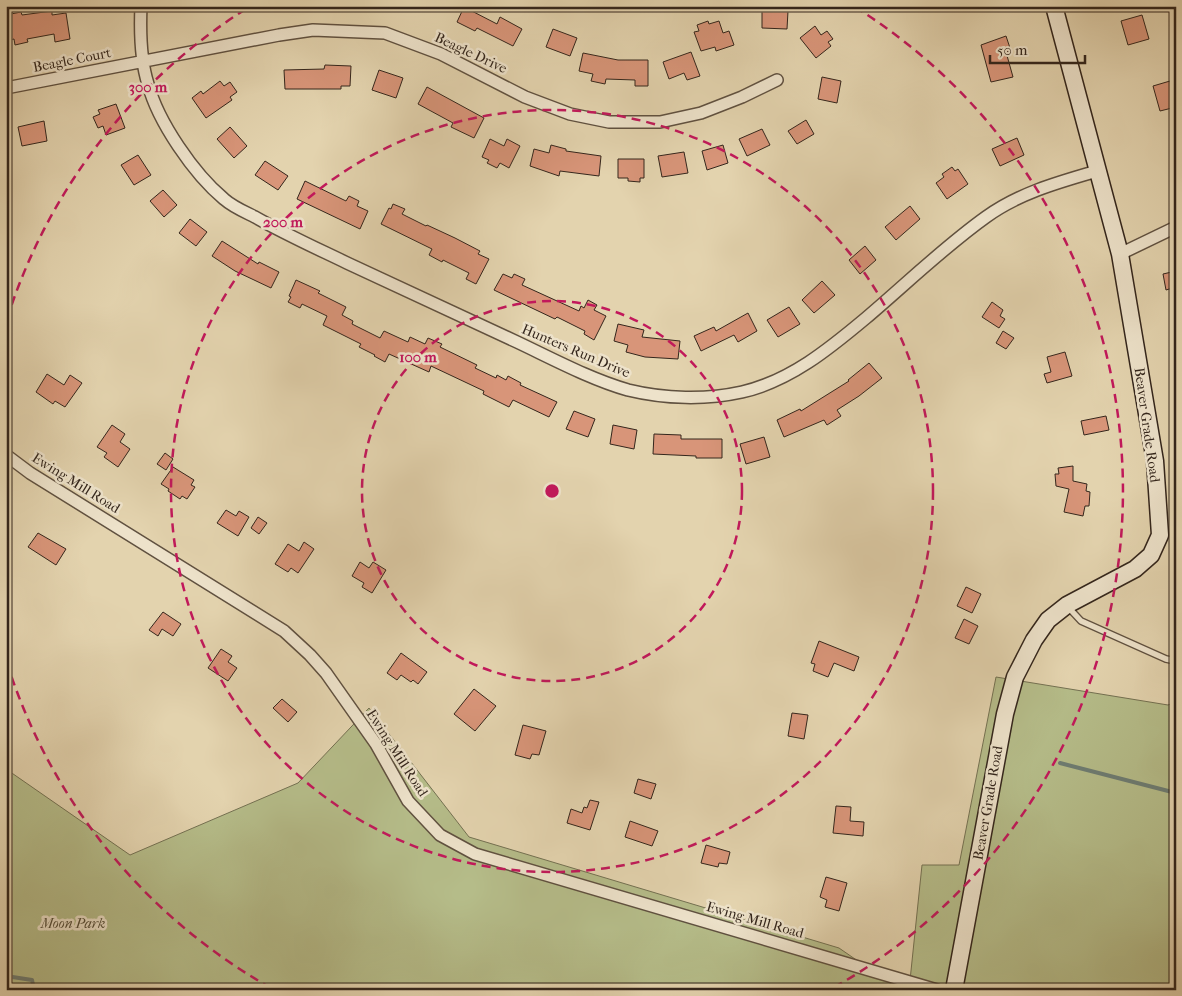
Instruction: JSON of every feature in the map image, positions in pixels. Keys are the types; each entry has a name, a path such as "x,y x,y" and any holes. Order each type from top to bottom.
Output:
{"main road":[{"name":"Beaver Grade Road","path":"954,990 1005,714 1015,677 1034,640 1048,620 1067,605 1135,570 1150,555 1160,536 1154,461 1120,254 1054,6"}],"street":[{"name":"Hunters Run Drive","path":"141,6 144,61 148,85 162,120 189,162 225,200 277,229 593,377 630,390 675,397 708,398 743,392 768,384 834,346 948,247 988,215 1021,197 1056,183 1098,171"},
{"name":"Beagle Drive","path":"144,61 314,30 385,33 441,54 525,97 570,114 609,122 660,122 701,113 742,97 777,80"},
{"name":"Beagle Court","path":"6,88 144,61"},
{"path":"1120,254 1176,227"},
{"name":"Ewing Mill Road","path":"6,455 30,473 284,631 326,673 376,744 408,801 440,835 476,854 937,990"}],"lane":[{"path":"1067,605 1080,621 1166,659 1176,661"}],"green space":[{"path":"996,677 1168,705 1176,702 1176,990 909,990 922,865 959,865"},
{"name":"Moon Park","path":"369,708 469,837 839,948 900,990 6,990 6,769 130,855 298,783"}],"building":[{"path":"464,7 497,24 500,17 522,29 513,46 477,28 475,31 457,22"},
{"path":"762,10 788,11 787,29 762,28"},
{"path":"52,11 52,15 66,13 70,39 55,42 54,34 27,39 28,42 15,45 14,39 6,41 6,15 21,12 22,15"},
{"path":"1142,15 1149,39 1128,45 1121,21"},
{"path":"708,21 709,24 719,21 723,33 729,31 734,45 716,51 715,47 701,51 694,32 699,31 697,25"},
{"path":"815,26 821,35 827,31 833,39 828,42 831,46 816,58 800,38"},
{"path":"553,29 577,38 570,56 546,47"},
{"path":"1006,36 1011,51 1006,52 1013,77 991,82 981,45"},
{"path":"691,52 700,76 687,80 684,73 669,79 663,62"},
{"path":"583,53 618,60 648,60 648,86 635,86 635,80 606,79 605,84 591,81 593,74 579,71"},
{"path":"325,65 351,66 350,86 341,86 341,89 285,89 284,70 324,69"},
{"path":"379,70 403,78 396,98 372,90"},
{"path":"822,77 841,81 837,103 818,99"},
{"path":"220,81 224,86 230,82 237,92 230,97 232,100 206,118 192,98 201,91 203,94"},
{"path":"1170,81 1176,107 1160,111 1153,86"},
{"path":"427,87 484,118 474,138 451,127 453,123 418,104"},
{"path":"116,104 125,128 106,135 103,126 98,128 93,117 100,114 98,110"},
{"path":"806,120 814,134 797,144 788,131"},
{"path":"44,121 47,141 22,146 18,127"},
{"path":"230,127 247,146 234,158 217,139"},
{"path":"762,129 770,145 747,156 739,139"},
{"path":"1017,138 1024,155 1000,166 992,149"},
{"path":"490,139 504,146 507,139 520,146 509,168 500,163 497,168 487,163 489,160 482,157"},
{"path":"551,145 566,149 566,151 601,156 599,176 560,171 559,176 530,166 534,149 549,153"},
{"path":"723,145 728,163 707,170 702,151"},
{"path":"684,152 688,173 662,177 658,156"},
{"path":"138,155 151,175 134,185 121,165"},
{"path":"618,159 644,159 644,178 640,178 640,182 628,181 628,178 618,178"},
{"path":"265,161 288,176 278,190 255,175"},
{"path":"952,167 955,171 958,169 968,184 947,199 936,183 944,177 942,174"},
{"path":"305,181 346,201 349,196 359,201 357,206 368,211 360,229 297,199"},
{"path":"163,190 177,205 164,217 150,201"},
{"path":"393,204 405,209 402,214 455,238 480,251 478,254 489,259 476,284 466,279 469,273 429,255 432,249 381,224"},
{"path":"910,206 920,219 896,240 885,227"},
{"path":"190,219 207,232 196,246 179,233"},
{"path":"222,241 258,264 259,262 279,272 271,288 235,271 212,256"},
{"path":"865,246 876,260 860,274 849,260"},
{"path":"1176,271 1176,287 1166,290 1163,274"},
{"path":"503,274 512,278 514,274 525,279 522,285 579,311 581,306 584,308 588,300 597,305 594,310 606,316 594,340 584,334 585,331 557,317 555,319 494,290"},
{"path":"296,280 320,291 318,293 346,307 342,315 353,321 352,324 380,338 384,331 408,342 410,337 425,344 428,338 442,344 440,347 477,365 475,368 496,378 497,375 506,380 508,376 521,383 520,385 557,402 549,417 513,400 509,407 483,394 484,391 431,366 429,372 389,354 385,362 359,347 361,344 323,325 327,316 302,304 300,308 288,302"},
{"path":"822,281 835,295 814,313 802,300"},
{"path":"992,302 1003,310 1000,316 1005,319 999,328 982,317"},
{"path":"789,307 800,324 778,337 767,320"},
{"path":"748,313 757,331 738,342 734,335 701,351 694,336 714,327 716,331"},
{"path":"618,324 644,330 642,337 680,341 678,359 645,357 626,352 628,345 614,341"},
{"path":"1003,331 1014,338 1006,349 996,343"},
{"path":"1065,352 1072,376 1047,383 1044,374 1051,372 1047,357"},
{"path":"869,363 882,378 837,410 841,416 827,425 824,420 784,437 777,420 800,409 801,411 849,381"},
{"path":"47,374 64,385 70,375 82,383 65,407 55,401 53,404 36,392"},
{"path":"574,411 595,419 588,437 566,429"},
{"path":"1106,416 1109,430 1084,435 1081,421"},
{"path":"112,425 125,434 120,442 130,449 118,467 104,457 107,453 97,447"},
{"path":"613,425 637,430 634,449 610,444"},
{"path":"654,434 681,435 681,439 722,439 722,458 696,458 696,456 653,454"},
{"path":"764,437 770,457 746,464 740,444"},
{"path":"165,453 173,459 166,470 157,464"},
{"path":"1073,466 1073,481 1087,484 1086,491 1090,492 1089,506 1085,506 1083,516 1064,512 1069,489 1056,486 1055,474 1059,474 1058,468"},
{"path":"173,467 194,480 191,485 195,487 187,499 182,496 180,499 161,484"},
{"path":"226,510 236,516 239,511 249,517 238,536 217,523"},
{"path":"258,517 267,523 259,534 251,528"},
{"path":"38,533 66,549 56,565 28,547"},
{"path":"304,542 314,549 298,573 291,568 288,572 275,564 288,544 299,551"},
{"path":"360,562 369,568 373,562 386,570 372,593 362,587 364,583 352,576"},
{"path":"966,587 981,594 972,613 957,606"},
{"path":"163,612 181,624 173,636 162,629 158,636 149,630"},
{"path":"964,619 978,626 969,644 955,638"},
{"path":"819,641 859,657 854,671 834,663 828,677 813,671 815,664 811,663"},
{"path":"221,649 232,656 228,662 237,668 228,681 208,668"},
{"path":"401,653 427,672 418,684 413,680 411,682 401,675 397,680 387,673"},
{"path":"474,689 496,706 475,731 454,714"},
{"path":"282,699 297,712 288,722 273,708"},
{"path":"792,713 808,715 804,739 788,736"},
{"path":"523,725 546,731 539,755 532,754 530,759 515,755"},
{"path":"638,779 656,784 651,799 634,793"},
{"path":"590,800 599,802 590,830 567,823 571,809 582,813 584,807 587,808"},
{"path":"836,806 851,807 850,821 864,822 863,836 833,833"},
{"path":"630,821 658,831 652,846 625,837"},
{"path":"706,845 730,852 727,864 719,863 718,867 701,863"},
{"path":"826,877 847,883 839,911 825,907 827,900 820,897"}],"waterway":[{"path":"1060,763 1176,793"},
{"path":"6,976 32,980 34,990"}]}
